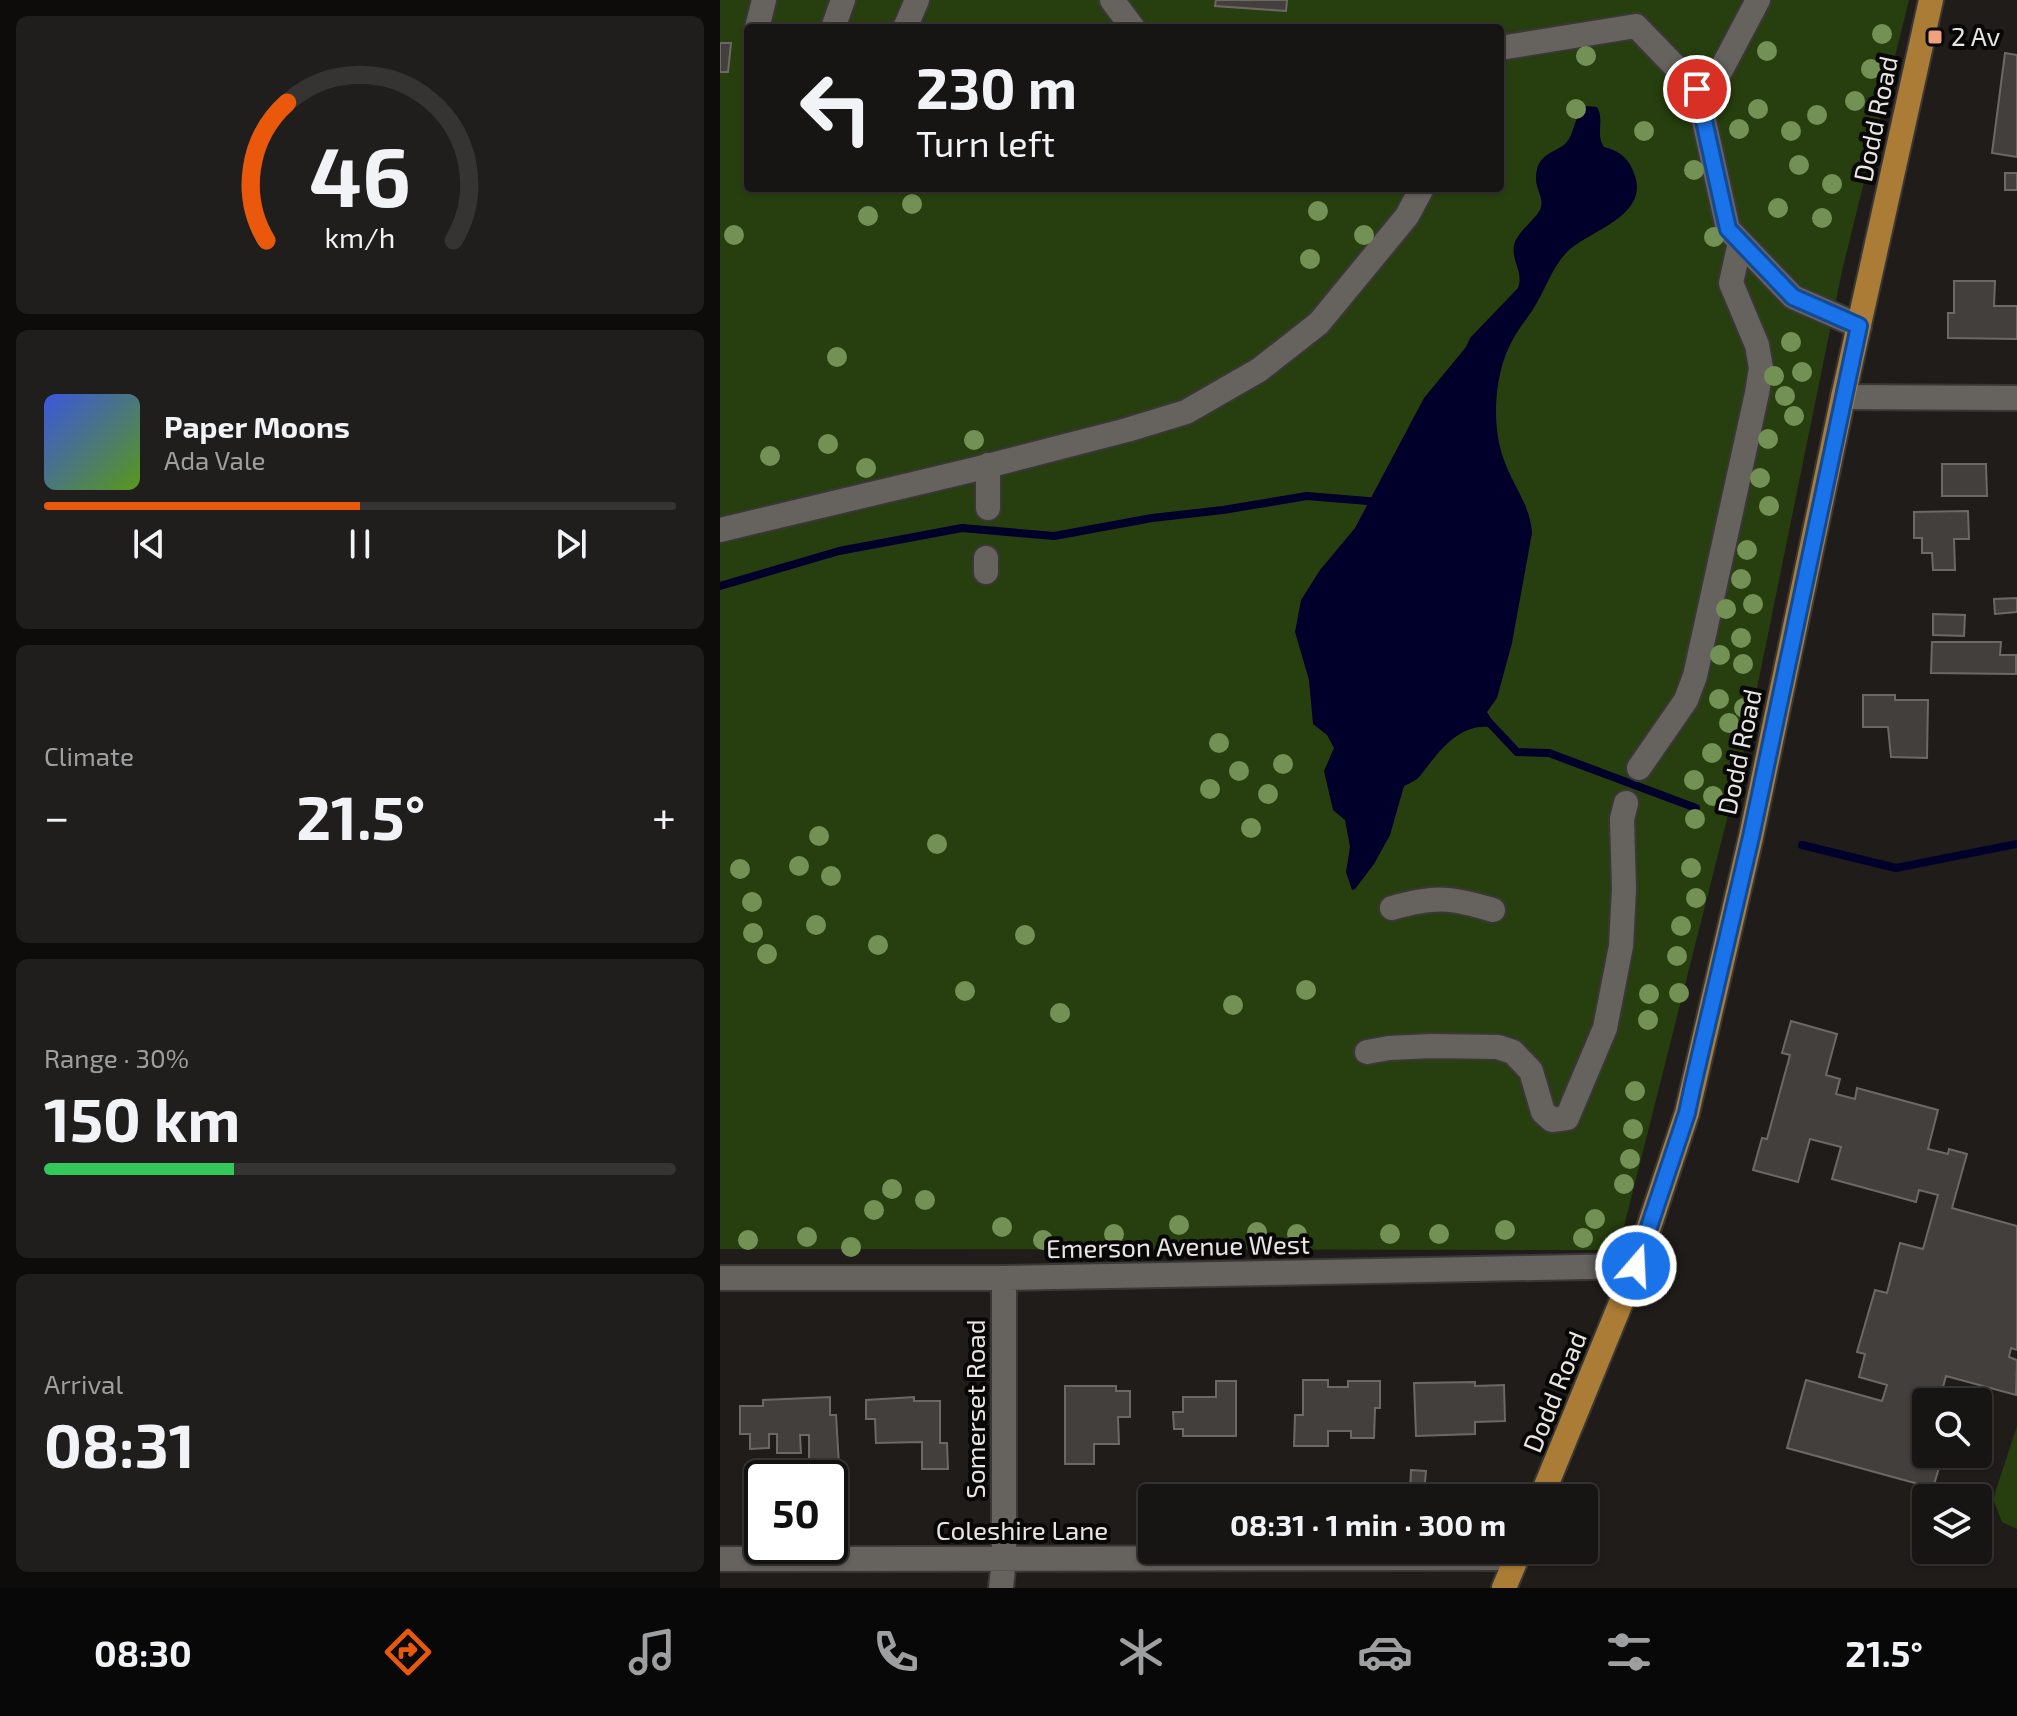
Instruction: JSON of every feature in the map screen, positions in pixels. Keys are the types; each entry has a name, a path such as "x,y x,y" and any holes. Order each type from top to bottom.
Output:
{"main road":[{"name":"Dodd Road","path":"1547,1484 1636,1266 1687,1113 1751,837 1843,397 1931,0"},
{"path":"1504,1588 1514,1564"}],"street":[{"path":"758,24 764,0"},
{"path":"834,24 843,0"},
{"path":"907,24 917,0"},
{"path":"1112,0 1130,24"},
{"path":"1701,108 1758,0"},
{"path":"1504,47 1636,26 1697,89 1728,229 1793,297 1859,326"},
{"path":"720,530 1127,430 1186,412 1259,370 1319,323 1407,216 1420,192"},
{"path":"1639,768 1686,700 1695,676 1757,393 1761,368 1757,345 1731,283 1740,242"},
{"path":"1843,397 2017,398"},
{"path":"988,465 988,508"},
{"path":"1367,1052 1389,1048 1498,1047 1513,1052 1531,1071 1543,1112 1552,1120 1567,1118 1605,1028 1621,946 1624,889 1622,819 1626,803"},
{"path":"1392,908 1434,898 1454,899 1493,910"},
{"name":"Emerson Avenue West","path":"720,1278 1004,1278 1636,1266"},
{"name":"Somerset Road","path":"1001,1588 1004,1559 1004,1278"},
{"name":"Coleshire Lane","path":"720,1559 1138,1558"}],"green space":[{"path":"720,0 1909,0 1842,271 1744,752 1618,1250 720,1249"},
{"path":"2017,1426 2017,1529 2002,1522 1993,1499"}],"water":[{"path":"1587,106 1597,107 1601,142 1604,147 1626,159 1634,173 1637,188 1634,201 1626,212 1576,245 1561,259 1514,337 1501,369 1496,400 1497,431 1508,469 1528,513 1532,533 1512,643 1497,698 1487,712 1493,722 1490,727 1479,727 1458,735 1418,778 1404,786 1390,835 1374,864 1352,890 1346,872 1350,847 1345,820 1333,810 1324,771 1334,748 1327,735 1313,724 1309,680 1295,632 1301,600 1320,570 1355,528 1424,398 1470,338 1518,288 1514,245 1540,210 1541,198 1536,179 1539,164 1566,143 1579,114"}],"building":[{"path":"1216,0 1287,0 1286,11 1215,6"},
{"path":"720,43 731,43 728,72 720,72"},
{"path":"2005,53 2017,55 2017,157 1992,153"},
{"path":"2005,173 2017,173 2017,190 2005,190"},
{"path":"1954,281 1995,281 1994,306 2017,306 2017,339 1948,338 1948,313 1954,313"},
{"path":"1942,464 1986,464 1987,496 1942,496"},
{"path":"1968,511 1969,539 1954,539 1955,570 1933,570 1932,553 1922,553 1922,538 1914,538 1914,512"},
{"path":"2017,598 2017,612 1995,614 1994,599"},
{"path":"1933,614 1965,615 1964,636 1933,635"},
{"path":"1932,642 2001,642 2000,655 2016,655 2016,674 1931,673"},
{"path":"1863,695 1895,695 1895,700 1928,700 1927,758 1891,757 1888,727 1863,727"},
{"path":"1791,1021 1837,1034 1826,1075 1840,1079 1836,1094 1855,1099 1857,1088 1938,1110 1928,1149 1948,1154 1949,1149 1967,1154 1952,1208 2017,1226 2017,1350 2011,1348 2009,1357 2017,1360 2016,1395 1946,1376 1943,1388 1912,1388 1912,1468 1939,1468 1934,1484 1918,1484 1787,1448 1806,1380 1882,1401 1887,1385 1859,1377 1865,1354 1857,1352 1875,1290 1887,1293 1900,1243 1923,1249 1938,1195 1919,1190 1916,1202 1832,1179 1841,1147 1810,1139 1798,1182 1753,1170 1762,1138 1767,1139 1790,1055 1782,1053"},
{"path":"1303,1380 1328,1380 1328,1387 1348,1387 1348,1381 1380,1381 1380,1408 1375,1408 1374,1438 1351,1438 1351,1431 1328,1431 1328,1446 1294,1446 1295,1415 1303,1415"},
{"path":"1216,1381 1236,1381 1236,1436 1183,1436 1183,1429 1174,1429 1173,1412 1183,1412 1183,1397 1216,1397"},
{"path":"1475,1382 1475,1386 1504,1385 1505,1421 1475,1422 1475,1434 1416,1436 1414,1383"},
{"path":"1065,1386 1116,1386 1116,1391 1130,1391 1130,1417 1118,1417 1119,1444 1094,1444 1094,1464 1065,1464"},
{"path":"830,1397 830,1415 836,1415 839,1460 809,1460 809,1435 800,1435 801,1453 777,1453 777,1434 769,1434 769,1448 750,1449 750,1434 740,1434 740,1406 763,1406 763,1400"},
{"path":"914,1397 914,1401 940,1401 940,1443 947,1443 948,1469 922,1469 922,1442 876,1443 875,1419 866,1419 866,1400"},
{"path":"1411,1470 1426,1471 1425,1484 1410,1484"}],"waterway":[{"path":"720,586 839,551 962,528 1054,536 1152,518 1307,496 1380,502"},
{"path":"1485,718 1517,752 1549,753 1696,808"},
{"path":"1802,845 1896,868 2017,844"}],"place":[{"name":"2 Av","path":"1935,37"}],"route":[{"path":"1636,1266 1687,1113 1751,837 1859,326 1793,297 1728,229 1697,89"}]}
